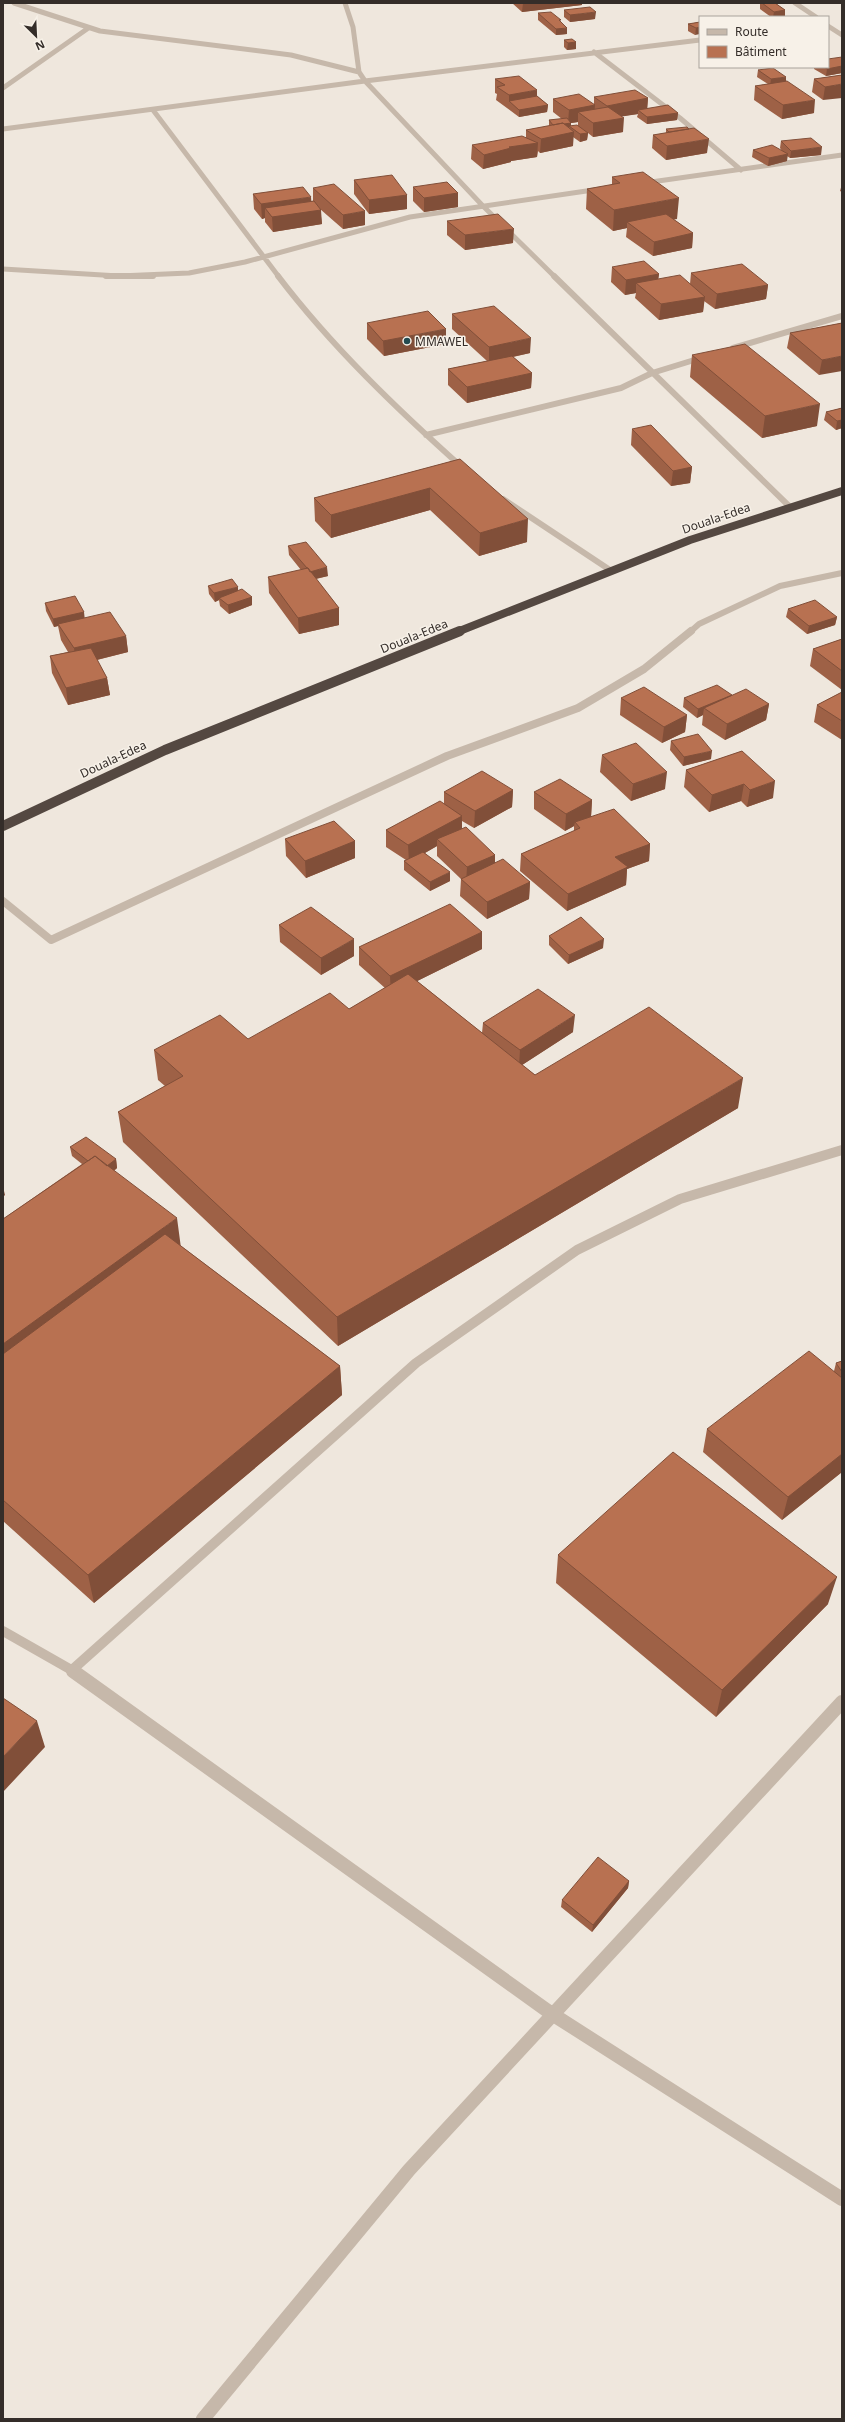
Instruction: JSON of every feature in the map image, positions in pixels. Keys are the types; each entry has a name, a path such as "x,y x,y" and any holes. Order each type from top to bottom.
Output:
{"highway":[{"name":"Douala-Edea","path":"3,826 56,799 162,750 610,570 789,506 841,493"}],"street":[{"path":"14,3 87,29 291,55 359,72"},
{"path":"345,3 353,27 359,72 365,81 482,205 789,506"},
{"path":"795,3 814,16"},
{"path":"829,27 842,35"},
{"path":"3,88 87,29"},
{"path":"3,130 365,81 699,40"},
{"path":"594,52 680,118 742,170"},
{"path":"153,110 311,319 426,435 472,476"},
{"path":"633,185 842,155"},
{"path":"3,269 86,275 142,276 189,273 265,257 410,217 482,205 610,188"},
{"path":"726,350 842,316"},
{"path":"426,435 621,388 637,382 652,373 711,355"},
{"path":"497,495 610,570"},
{"path":"3,900 51,940 447,756 578,708 644,669 699,624 774,589 842,573"},
{"path":"72,1670 416,1363 577,1250 680,1199 842,1150"},
{"path":"3,1631 72,1670 552,2014 842,2198"},
{"path":"203,2419 408,2170 842,1702"}],"building":[{"path":"762,3 775,3 785,10 774,12"},
{"path":"590,7 596,12 570,15 564,10"},
{"path":"551,12 561,20 559,20 567,28 556,29 538,13"},
{"path":"699,22 699,27 696,28 688,24"},
{"path":"572,39 576,42 568,43 564,40"},
{"path":"842,57 842,66 827,69 826,68 829,68 829,59"},
{"path":"773,68 786,77 771,79 758,70"},
{"path":"842,75 842,84 825,87 814,79"},
{"path":"519,76 537,90 509,95 497,87 505,85 495,79"},
{"path":"787,81 815,100 783,105 755,86"},
{"path":"635,90 648,98 607,106 594,97"},
{"path":"579,94 595,105 569,110 553,99"},
{"path":"537,96 548,105 519,110 509,101"},
{"path":"668,105 678,113 647,117 638,110"},
{"path":"608,107 624,118 593,123 578,112"},
{"path":"567,118 571,123 553,125 549,120"},
{"path":"563,123 574,132 541,139 526,130"},
{"path":"577,125 588,133 580,134 569,126"},
{"path":"687,127 689,129 669,132 666,129"},
{"path":"694,128 709,139 667,146 653,135"},
{"path":"522,136 538,143 509,147 511,148 484,155 472,145"},
{"path":"811,138 822,147 791,151 781,141"},
{"path":"772,145 788,154 769,158 753,150"},
{"path":"643,172 679,198 614,210 587,189 620,183 612,177"},
{"path":"392,175 407,195 369,200 354,180"},
{"path":"447,182 458,193 424,198 413,187"},
{"path":"334,184 365,211 343,215 313,188"},
{"path":"303,187 311,197 261,204 253,194"},
{"path":"314,201 321,210 272,217 265,208"},
{"path":"498,214 514,229 465,235 447,221"},
{"path":"666,214 693,233 654,242 627,222"},
{"path":"644,261 659,274 626,280 612,267"},
{"path":"742,264 768,285 717,294 691,273"},
{"path":"680,275 705,297 661,304 636,283"},
{"path":"494,306 531,338 489,347 452,314"},
{"path":"428,311 446,329 383,341 367,323"},
{"path":"842,323 842,356 822,360 790,333"},
{"path":"745,344 820,404 765,416 692,355"},
{"path":"512,356 532,373 467,387 448,369"},
{"path":"842,408 842,420 837,421 826,412"},
{"path":"651,425 692,467 673,471 632,429"},
{"path":"460,459 528,519 480,533 430,488 331,515 314,498"},
{"path":"306,542 327,567 310,572 288,546"},
{"path":"308,568 339,608 298,618 268,577"},
{"path":"232,579 238,587 214,593 208,586"},
{"path":"242,589 252,597 228,605 219,598"},
{"path":"75,596 84,612 53,619 45,603"},
{"path":"815,600 837,617 809,626 788,609"},
{"path":"110,612 126,636 74,648 58,624"},
{"path":"842,639 842,671 813,649"},
{"path":"91,648 107,678 66,688 50,656"},
{"path":"717,685 732,695 698,709 684,698"},
{"path":"644,687 687,715 664,727 621,698"},
{"path":"746,689 769,704 727,724 704,708"},
{"path":"842,692 842,721 817,705"},
{"path":"698,734 712,751 684,757 671,741"},
{"path":"636,743 667,772 633,784 602,755"},
{"path":"742,751 775,781 750,790 744,784 712,795 686,770"},
{"path":"482,771 513,790 475,811 444,792"},
{"path":"560,779 592,800 566,814 534,792"},
{"path":"440,801 462,816 408,845 386,830"},
{"path":"614,809 650,844 615,857 628,867 568,894 521,854 580,828 575,822"},
{"path":"334,821 355,841 305,861 285,839"},
{"path":"466,827 495,855 467,867 437,839"},
{"path":"423,852 450,872 430,882 404,861"},
{"path":"503,859 530,882 487,902 461,879"},
{"path":"450,904 482,932 390,976 359,947"},
{"path":"311,907 354,939 321,958 279,925"},
{"path":"581,917 604,939 569,955 549,936"},
{"path":"408,974 535,1075 649,1007 743,1078 337,1317 118,1112 183,1076 154,1050 220,1015 248,1039 330,993 349,1009"},
{"path":"538,989 575,1015 520,1050 483,1023"},
{"path":"86,1137 116,1159 107,1166 95,1156 88,1161 70,1147"},
{"path":"95,1156 177,1218 3,1344 3,1219"},
{"path":"165,1234 340,1366 88,1575 3,1500 3,1354"},
{"path":"809,1351 842,1378 842,1454 788,1497 707,1429"},
{"path":"842,1361 842,1372 836,1363"},
{"path":"673,1452 837,1577 722,1690 558,1555"},
{"path":"3,1698 37,1721 3,1757"},
{"path":"598,1857 629,1881 593,1925 562,1900"}],"place":[{"name":"MMAWEL","path":"407,341"}]}
